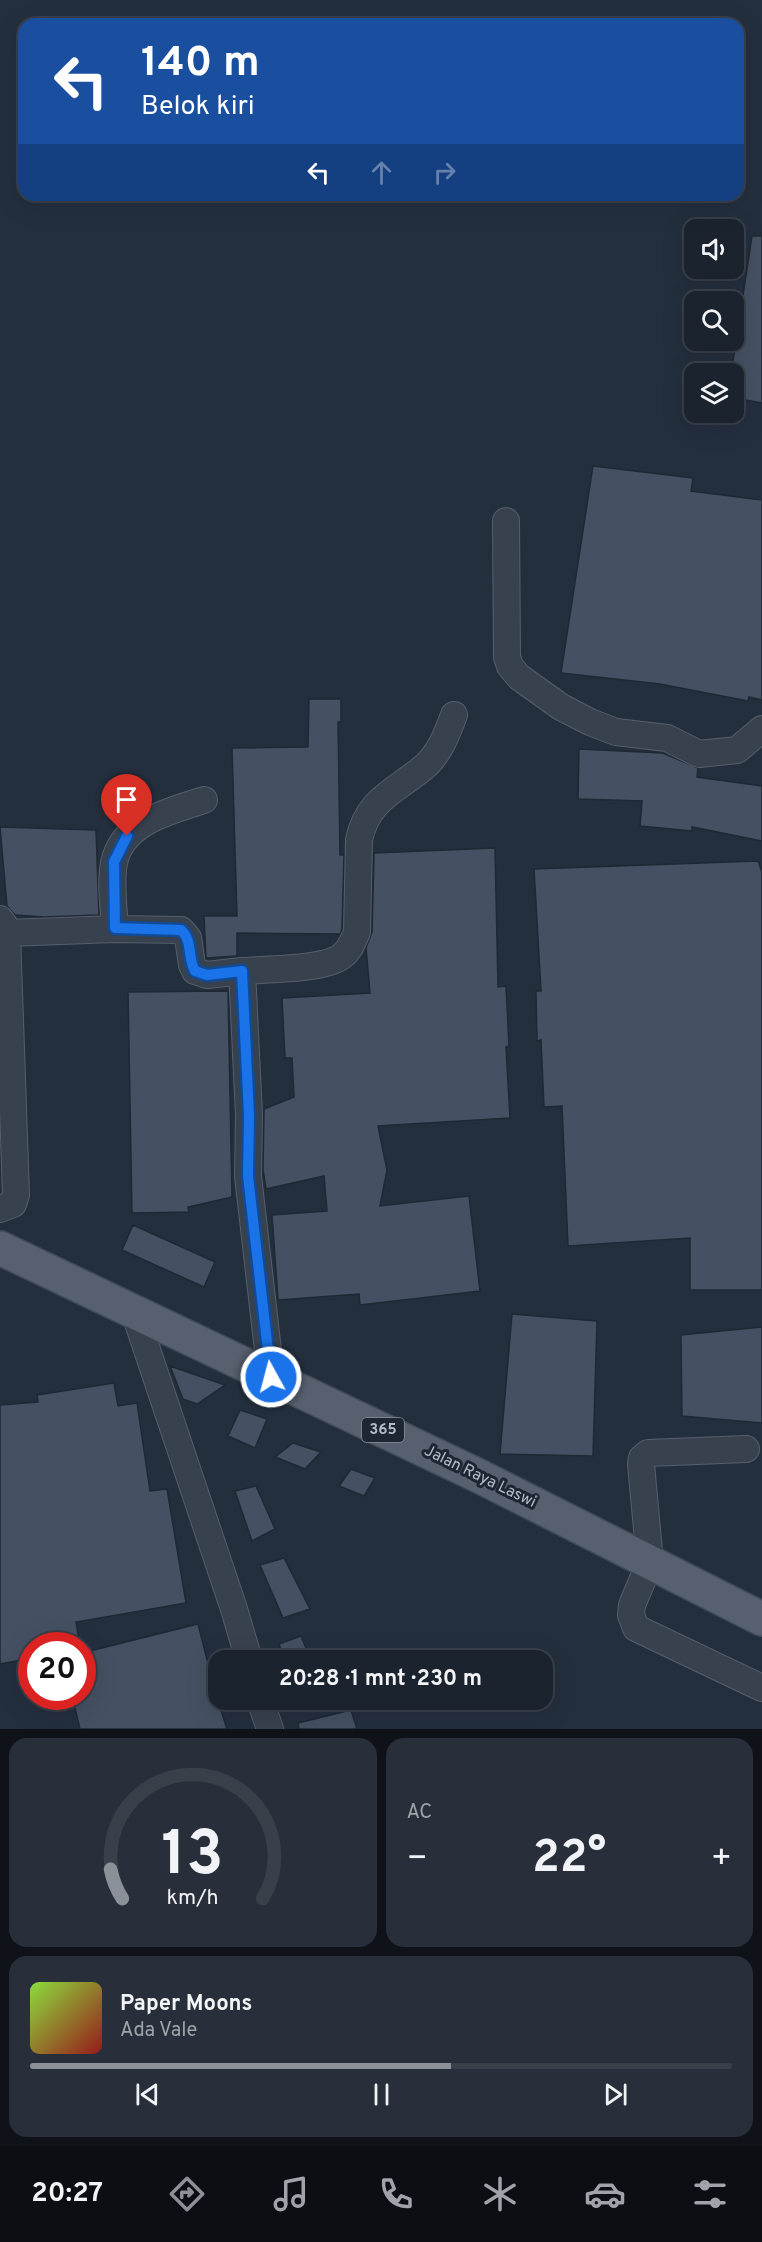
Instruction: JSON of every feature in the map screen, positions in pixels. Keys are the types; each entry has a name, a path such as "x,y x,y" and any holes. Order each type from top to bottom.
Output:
{"main road":[{"name":"Jalan Raya Laswi","path":"0,1248 481,1477 762,1619"}],"street":[{"path":"506,521 507,657 510,666 519,677 561,707 590,722 616,732 667,738 699,754 737,750 762,729"},
{"path":"0,1209 12,1204 16,1195 3,926 181,930 188,938 195,971 207,975 328,964 342,956 352,945 357,932 359,840 362,826 382,797 424,767 438,750 454,715"},
{"path":"115,928 114,862 127,836 147,821 204,800"},
{"path":"242,971 249,1115 248,1176 271,1377"},
{"path":"135,1314 246,1650"},
{"path":"746,1449 648,1453 642,1458 640,1464 650,1562 632,1605 631,1615 636,1628 762,1688"},
{"path":"263,1710 270,1729"}],"building":[{"path":"752,236 762,236 762,403 744,400 744,363 733,363 734,351 744,351 744,291"},
{"path":"593,466 693,478 691,491 762,500 762,700 749,697 748,701 660,684 561,673"},
{"path":"309,699 341,699 341,722 338,722 340,855 344,855 342,929 340,934 237,933 237,956 206,958 204,916 237,916 232,748 308,747"},
{"path":"579,749 663,753 698,768 697,777 762,786 762,841 692,827 692,831 640,826 642,801 578,799"},
{"path":"0,827 96,830 99,915 44,917 15,915 7,906"},
{"path":"495,848 498,987 506,986 509,1046 506,1047 510,1118 378,1126 387,1170 380,1206 469,1196 480,1291 360,1305 359,1294 278,1300 272,1215 327,1211 324,1176 266,1189 263,1169 264,1109 294,1097 292,1058 285,1058 282,998 370,993 366,948 372,932 374,853"},
{"path":"758,861 762,872 762,1290 690,1290 690,1238 568,1246 562,1106 544,1107 541,1040 537,1041 536,991 541,991 534,869"},
{"path":"228,991 232,1197 188,1207 189,1212 132,1213 128,992"},
{"path":"133,1225 215,1262 204,1287 122,1250"},
{"path":"512,1314 597,1321 593,1456 500,1454"},
{"path":"762,1327 762,1423 682,1416 681,1335"},
{"path":"170,1366 225,1385 197,1404 183,1399"},
{"path":"114,1383 118,1406 137,1403 150,1491 167,1489 186,1603 76,1622 78,1632 18,1632 18,1661 0,1664 0,1405 38,1402 37,1395"},
{"path":"240,1410 267,1419 255,1448 228,1436"},
{"path":"293,1443 321,1452 305,1469 275,1457"},
{"path":"351,1469 375,1478 364,1496 339,1486"},
{"path":"256,1486 275,1529 252,1541 235,1491"},
{"path":"284,1558 310,1609 283,1618 260,1565"},
{"path":"198,1624 208,1663 208,1710 221,1710 227,1729 80,1729 75,1710 96,1710 96,1650"},
{"path":"301,1636 307,1650 281,1650 279,1644"},
{"path":"351,1710 357,1729 299,1729 298,1723"}],"route":[{"path":"127,836 114,862 112,877 115,928 181,930 188,938 195,971 207,975 242,971 249,1115 248,1176 271,1377"}]}
